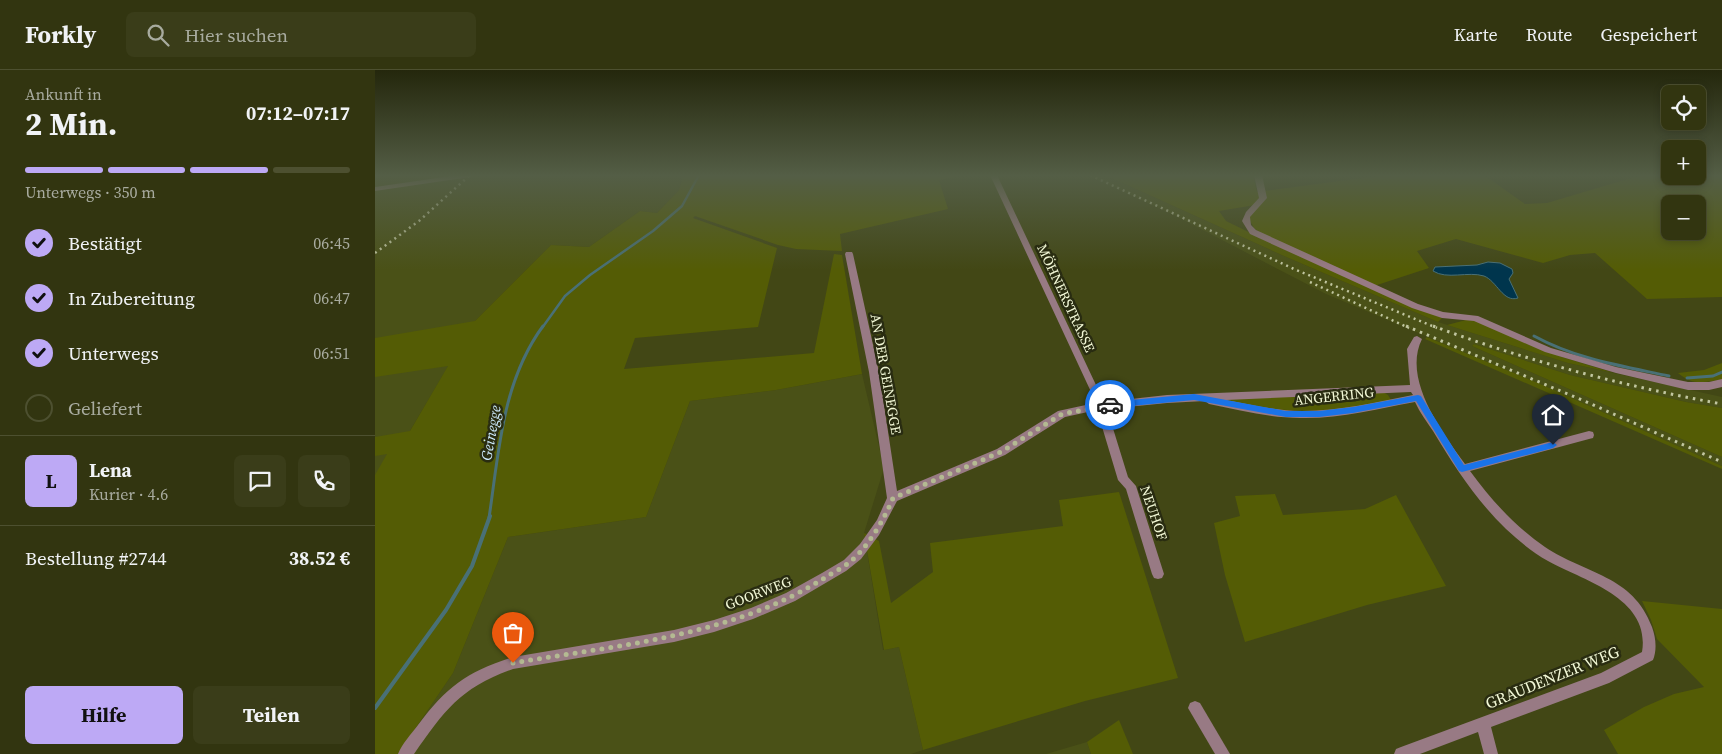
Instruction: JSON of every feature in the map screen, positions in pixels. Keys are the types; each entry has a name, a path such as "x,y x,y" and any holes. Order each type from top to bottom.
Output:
{"street":[{"name":"MÖHNERSTRASSE","path":"1008,207 1097,394 1100,406"},
{"path":"1253,207 1248,212 1245,219 1253,232 1426,310 1442,315 1467,317 1485,322 1548,350 1590,364 1688,386 1709,386 1722,383"},
{"name":"AN DER GEINEGGE","path":"849,254 874,372 893,498"},
{"path":"1417,339 1412,348 1412,355 1417,393"},
{"name":"ANGERRING","path":"1194,397 1286,414 1319,414 1353,410 1417,393"},
{"name":"ANGERRING","path":"1100,406 1194,397 1417,393"},
{"name":"GRAUDENZER WEG","path":"1401,754 1604,678 1649,656 1651,647 1646,625 1636,608 1624,595 1605,582 1543,552 1500,515 1479,492 1462,469 1417,393"},
{"path":"893,498 1001,452 1062,414 1100,406"},
{"name":"NEUHOF","path":"1100,406 1123,480 1131,486 1158,574"},
{"path":"1462,469 1589,435"},
{"name":"GOORWEG","path":"405,754 449,696 466,682 489,670 513,663 666,637 708,627 750,615 803,592 852,560 883,521 893,498"},
{"path":"1195,708 1223,754"},
{"path":"1483,723 1491,754"}],"shaded area":[{"path":"375,207 663,207 657,213 640,211 589,247 551,245 475,321 375,490"},
{"path":"663,207 947,207 948,209 840,234 842,251 796,249 778,245 695,216 693,218 777,248 758,327 635,338 624,369 814,353 834,254 842,255 862,374 776,390 690,401 646,517 508,537 453,673 398,754 375,754 375,475 387,454 375,456 375,437 410,431 448,366 375,377 375,338 475,321 551,245 589,247 640,211 657,213"},
{"path":"1157,207 1176,207 1438,322 1568,363 1722,397 1722,408 1686,402 1570,375 1474,344 1472,346 1722,457 1722,466 1545,386 1326,294"},
{"path":"1176,207 1243,207 1219,211 1226,221 1267,241 1442,318 1438,322"},
{"path":"1258,207 1661,207 1661,240 1706,240 1706,207 1722,207 1722,297 1647,299 1595,253 1570,255 1543,263 1456,239 1417,251 1429,268 1374,286 1263,235 1254,228 1249,219 1252,212"},
{"path":"1466,320 1479,321 1562,357 1614,373 1568,363 1447,325"},
{"path":"1427,337 1545,386 1722,466 1722,469 1425,339"},
{"path":"1474,344 1570,375 1686,402 1722,408 1722,457 1472,346"},
{"path":"1722,363 1722,379 1720,380 1693,381 1678,373 1704,370"},
{"path":"862,374 884,468 864,533 883,650 899,647 923,750 911,754 398,754 453,673 508,537 646,517 690,401 776,390"},
{"path":"1383,392 1391,400 1355,407 1302,411 1266,408 1237,403 1227,399"},
{"path":"1119,492 1178,678 1085,701 923,750 899,647 884,650 864,533 879,541 891,603 933,572 930,543 1063,526 1059,500"},
{"path":"1275,494 1283,515 1365,509 1396,495 1446,586 1367,605 1245,642 1225,575 1214,523 1240,516 1235,496"},
{"path":"1642,601 1722,609 1722,754 1618,754 1604,730 1644,707 1674,694 1704,687 1657,639"},
{"path":"1119,720 1133,754 1091,754 1087,742"},
{"path":"1087,742 1091,754 1046,754"}],"water":[{"path":"1488,262 1500,263 1512,269 1513,273 1509,279 1518,298 1513,299 1504,295 1493,282 1484,276 1471,274 1445,275 1433,271 1435,267 1477,265"}],"waterway":[{"name":"Geinegge","path":"542,328 565,296 590,275 653,231 681,207"},
{"name":"Geinegge","path":"489,518 504,418 519,370 529,348 543,326"},
{"path":"1534,336 1566,351 1617,365 1669,376"},
{"path":"1687,378 1713,376 1722,372"},
{"name":"Geinegge","path":"375,708 446,610 472,566 490,516"}],"railway":[{"path":"375,253 419,221 435,207"},
{"path":"1159,207 1294,269 1437,328"},
{"path":"1310,282 1409,328"},
{"path":"1406,326 1582,400 1722,462"},
{"path":"1433,326 1468,339 1612,381 1722,404"}],"way so far":[{"path":"513,663 666,637 750,615 803,592 852,560 883,521 893,498 1001,452 1062,414 1110,405"}],"route":[{"path":"1110,405 1194,397 1286,414 1319,414 1418,398 1462,469 1553,445"}]}
